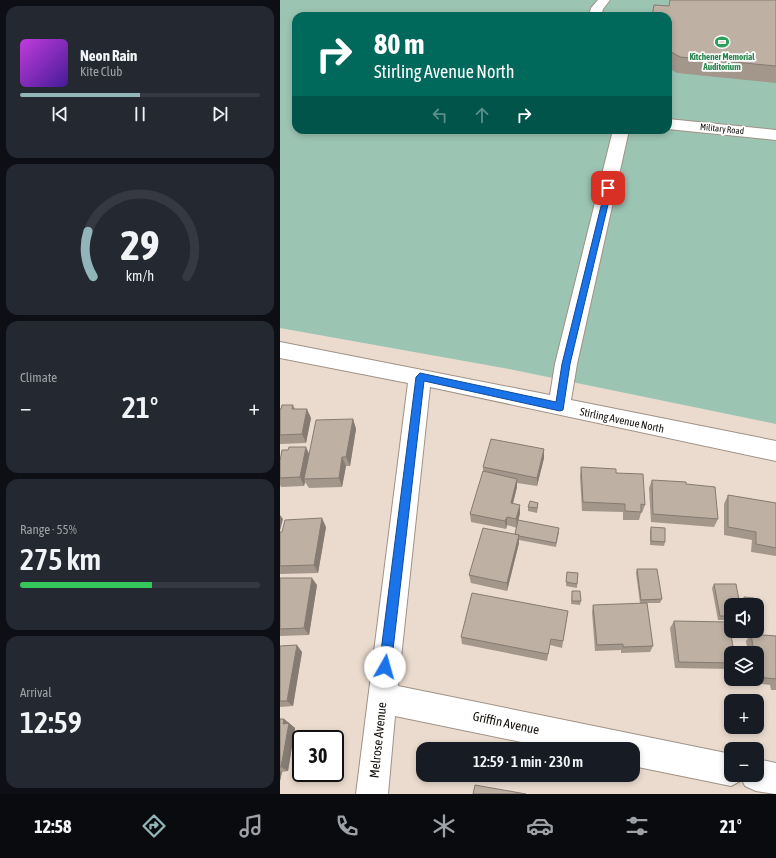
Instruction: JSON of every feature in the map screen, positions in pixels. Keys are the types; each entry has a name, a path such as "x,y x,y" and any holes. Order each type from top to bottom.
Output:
{"street":[{"path":"596,12 597,8 604,0"},
{"name":"Military Road","path":"672,124 776,135"},
{"path":"560,407 566,364 620,134"},
{"name":"Stirling Avenue North","path":"280,350 420,377 776,451"},
{"name":"Melrose Avenue","path":"372,794 420,377"},
{"name":"Griffin Avenue","path":"382,698 595,742"},
{"path":"640,751 724,769"},
{"path":"764,777 776,779"}],"green space":[{"path":"280,0 776,0 776,424 509,369 280,328"}],"building":[{"name":"Kitchener Memorial Auditorium","path":"670,0 776,0 776,66 680,57 672,52 672,12 653,12 654,5 669,6"},
{"path":"282,405 293,405 292,409 307,409 302,434 280,435 280,409"},
{"path":"353,419 346,457 342,457 339,478 304,479 316,420"},
{"path":"491,439 544,449 537,478 483,467"},
{"path":"289,447 306,447 300,477 280,478 280,461 282,450 288,450"},
{"path":"581,467 616,469 616,473 643,474 645,505 641,504 641,512 625,511 625,504 583,502"},
{"path":"483,471 517,479 511,503 520,505 516,519 507,517 505,521 470,514"},
{"path":"652,480 686,482 686,484 715,487 718,519 653,514"},
{"path":"728,495 776,503 776,548 756,544 756,532 728,527"},
{"path":"530,501 538,503 537,508 528,507"},
{"path":"322,518 314,565 280,566 280,532 282,532 285,520"},
{"path":"518,520 559,528 556,543 515,534"},
{"path":"651,527 665,528 665,542 651,541"},
{"path":"483,528 519,535 507,583 469,575"},
{"path":"637,569 657,569 662,599 641,600"},
{"path":"567,572 578,573 577,584 566,582"},
{"path":"280,578 312,578 304,628 280,629"},
{"path":"714,584 736,584 739,598 724,598 724,616 720,616"},
{"path":"572,591 580,591 581,601 572,601"},
{"path":"472,593 568,611 563,641 551,639 548,654 461,637"},
{"path":"647,603 653,646 623,647 623,644 597,645 593,605"},
{"path":"674,621 724,622 724,638 732,638 733,646 724,646 724,663 679,662"},
{"path":"764,635 776,636 776,679 764,678 764,646 753,646 752,638 764,638"},
{"path":"297,645 287,701 280,701 280,646"},
{"path":"280,719 284,719 283,724 289,723 281,767 280,767"},
{"path":"475,785 526,794 473,794"}],"place":[{"name":"Kitchener Memorial Auditorium","path":"722,42"}],"route":[{"path":"385,667 420,377 560,407 566,364 608,188"}]}
